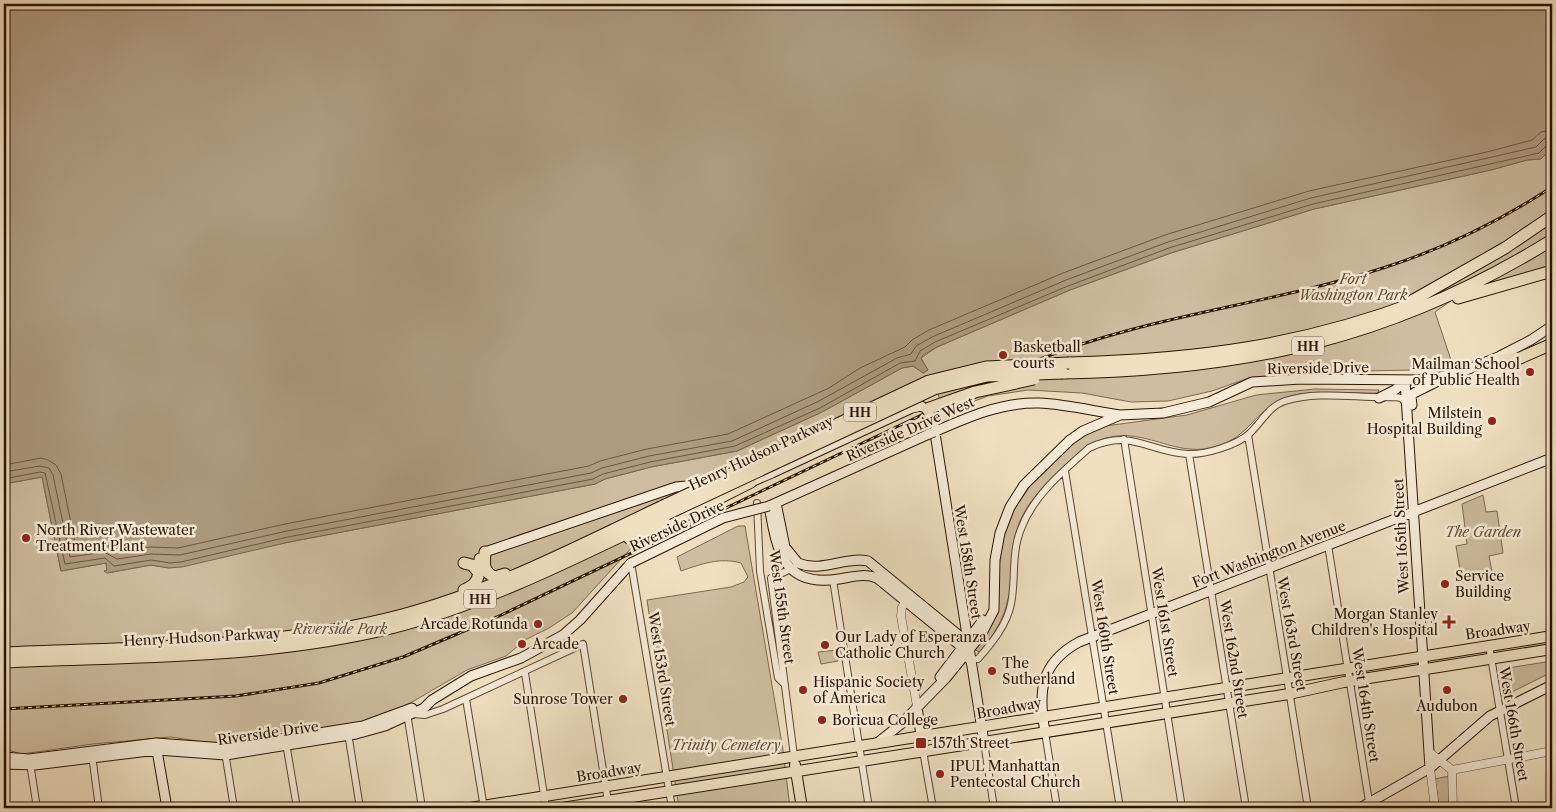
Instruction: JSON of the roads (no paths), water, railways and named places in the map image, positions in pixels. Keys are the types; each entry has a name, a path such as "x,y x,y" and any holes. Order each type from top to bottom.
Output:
{"highway":[{"path":"1399,309 1505,248 1552,216"},
{"name":"Henry Hudson Parkway","path":"4,653 253,645 348,628 439,604 547,561 665,510 934,389 987,376 1253,348 1324,332 1399,309 1468,280 1552,232"},
{"name":"Henry Hudson Parkway","path":"1066,368 1180,366 1266,355 1349,334 1430,304 1484,279 1552,240"},
{"path":"1430,304 1552,271"},
{"path":"1498,359 1520,358 1552,344"},
{"path":"928,409 989,388 1066,368"},
{"path":"603,545 656,530 751,482"},
{"name":"Henry Hudson Parkway","path":"4,662 343,638 426,618 516,585 603,545 665,510"},
{"path":"485,552 485,568 495,577 547,561"},
{"path":"439,604 457,592 472,587 479,573 480,559 485,552"},
{"path":"464,563 472,565 479,573"}],"main road":[{"name":"Riverside Drive","path":"966,653 990,619 994,600 995,560 1000,533 1010,507 1024,485 1070,440 1083,431 1120,415 1164,413 1209,402 1252,382 1301,379 1405,381 1450,376 1498,359 1552,326"},
{"path":"1408,430 1412,418 1412,394 1450,376"},
{"path":"1379,398 1395,390 1405,381"},
{"name":"West 165th Street","path":"1405,381 1421,655 1430,768"},
{"name":"Riverside Drive West","path":"773,504 962,419 988,410 1039,403 1120,415"},
{"path":"676,487 751,482 912,408 921,406 928,409"},
{"name":"West 158th Street","path":"928,409 933,423 966,653 984,742"},
{"name":"Riverside Drive","path":"1083,431 1094,412"},
{"name":"Fort Washington Avenue","path":"1045,732 1041,690 1052,664 1072,645 1552,458"},
{"path":"485,552 697,480 763,477"},
{"name":"Riverside Drive","path":"4,764 157,747 225,751 348,732 409,714 471,676 521,658 563,635 580,620 630,563 724,518 773,504"},
{"path":"773,504 781,556 791,569 804,578 828,581 862,576 877,578 908,598"},
{"path":"778,530 792,557 802,565 821,566 859,560 868,561 966,653 901,724 876,744"},
{"path":"859,560 863,567 862,576"},
{"path":"821,566 819,574 828,581"},
{"name":"Broadway","path":"470,808 1165,698 1421,655 1552,636"},
{"name":"Broadway","path":"562,808 609,805 670,792 796,771 1289,694 1350,681 1552,649"},
{"path":"1360,808 1369,806 1440,761 1484,721 1500,710 1552,686"},
{"path":"917,706 923,752"},
{"path":"157,747 167,808"},
{"name":"West 155th Street","path":"794,756 802,808"},
{"name":"Riverside Drive","path":"4,757 30,762"}],"street":[{"name":"Riverside Drive","path":"966,653 978,659 996,637 1011,606 1014,562 1020,530 1035,501 1089,448 1100,443 1124,439 1189,454 1223,448 1248,435 1266,414 1284,401 1319,396 1401,398 1407,404"},
{"name":"West 163rd Street","path":"1248,435 1268,569 1308,808"},
{"name":"West 161st Street","path":"1124,439 1182,808"},
{"name":"West 162nd Street","path":"1189,454 1246,808"},
{"name":"West 160th Street","path":"1065,470 1120,808"},
{"name":"West 155th Street","path":"757,503 760,570 778,678 783,683"},
{"name":"West 164th Street","path":"1328,546 1369,806"},
{"name":"West 153rd Street","path":"630,563 634,574 672,808"},
{"name":"West 155th Street","path":"791,569 771,578 784,674 783,683 794,756"},
{"path":"828,581 860,747 869,808"},
{"path":"908,598 902,607 901,616 917,706"},
{"name":"Riverside Drive","path":"409,714 429,714 466,699 583,644 606,786"},
{"name":"West 166th Street","path":"1488,645 1516,808"},
{"path":"525,672 546,808"},
{"path":"466,699 484,807"},
{"path":"409,714 422,808"},
{"path":"348,732 360,808"},
{"path":"1045,732 1057,808"},
{"path":"286,742 297,808"},
{"name":"West 158th Street","path":"984,742 994,808"},
{"path":"225,751 234,808"},
{"path":"1428,752 1452,770 1552,751"},
{"path":"923,752 933,808"},
{"path":"92,754 100,808"},
{"path":"30,762 37,808"},
{"name":"West 165th Street","path":"1430,768 1435,808"},
{"path":"1452,770 1453,808"},
{"path":"606,786 609,805"}],"water":[{"path":"4,4 1552,4 1552,148 1541,159 1527,160 1491,170 1314,209 1171,253 1070,290 937,347 923,355 921,359 928,370 923,373 913,366 902,368 822,412 737,451 651,467 605,479 595,484 289,542 182,567 169,568 151,565 107,573 104,571 107,570 106,563 61,571 42,477 4,484"}],"railway":[{"path":"4,709 236,696 319,683 403,657 497,617 1035,361 1121,332 1342,280 1408,260 1472,233 1552,187"}],"place":[{"name":"Basketball courts","path":"1003,355"},
{"name":"Mailman School of Public Health","path":"1530,372"},
{"name":"Milstein Hospital Building","path":"1492,421"},
{"name":"North River Wastewater Treatment Plant","path":"26,538"},
{"name":"Service Building","path":"1445,584"},
{"name":"Morgan Stanley Children's Hospital","path":"1449,622"},
{"name":"Arcade Rotunda","path":"538,624"},
{"name":"Arcade","path":"522,644"},
{"name":"Our Lady of Esperanza Catholic Church","path":"825,645"},
{"name":"The Sutherland","path":"992,671"},
{"name":"Hispanic Society of America","path":"803,690"},
{"name":"Audubon","path":"1447,690"},
{"name":"Sunrose Tower","path":"623,699"},
{"name":"Boricua College","path":"822,720"},
{"name":"157th Street","path":"921,743"},
{"name":"IPUL Manhattan Pentecostal Church","path":"940,774"}],"park label":[{"name":"Fort Washington Park","path":"1353,288"},
{"name":"The Garden","path":"1483,532"},
{"name":"Riverside Park","path":"340,629"},
{"name":"Trinity Cemetery","path":"726,745"}]}
